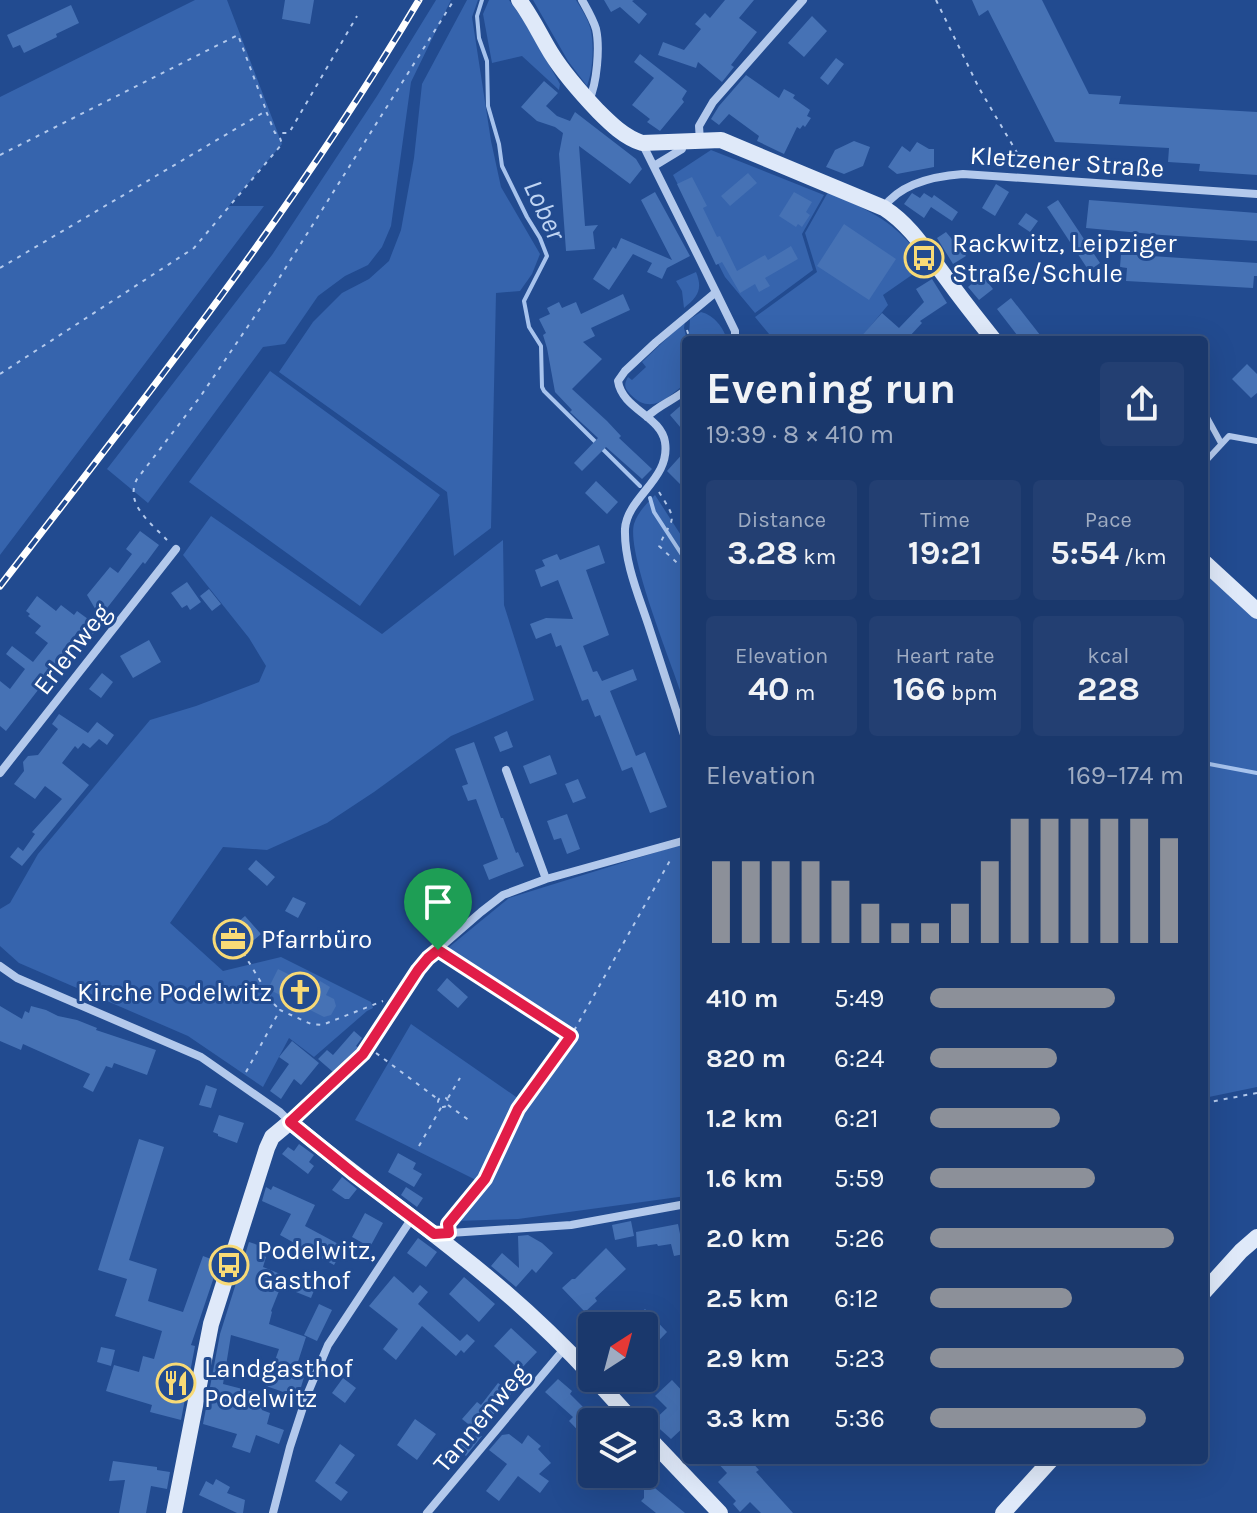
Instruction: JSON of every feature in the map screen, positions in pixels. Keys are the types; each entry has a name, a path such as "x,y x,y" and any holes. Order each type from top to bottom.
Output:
{"street":[{"path":"519,0 567,76 621,133 642,143 721,140 884,208 913,232 991,336"},
{"path":"582,0 596,32 597,45 594,88 589,101"},
{"path":"700,141 699,126 713,102 803,0"},
{"path":"642,143 735,336"},
{"path":"654,166 682,149 682,143"},
{"name":"Kletzener Straße","path":"884,208 903,190 936,178 963,174 1257,194"},
{"path":"682,729 626,549 627,518 662,466 665,440 661,431 620,391 618,381 656,342 716,292"},
{"path":"647,417 650,412 682,393"},
{"name":"Erlenweg","path":"0,773 176,549"},
{"path":"1208,566 1257,611"},
{"path":"506,770 546,879"},
{"path":"174,1513 211,1324 272,1137 348,1070 368,1047 428,958 489,904 503,895 546,879 682,841"},
{"path":"0,966 17,978 183,1048 240,1083 412,1218 441,1234 578,1363"},
{"path":"441,1234 571,1225 682,1205"},
{"path":"273,1513 307,1395 328,1345 412,1218"},
{"path":"1208,1288 1257,1237"},
{"name":"Tannenweg","path":"427,1513 564,1349"},
{"path":"607,1392 621,1408"},
{"path":"658,1448 720,1513"},
{"path":"1003,1513 1047,1464"}],"lane":[{"path":"1208,419 1221,443"},
{"path":"1208,458 1229,436 1257,441"}],"path":[{"path":"176,549 135,504 133,486 200,397 261,307 454,0"},
{"path":"936,0 979,88 1033,179"},
{"path":"278,134 289,133 357,16"},
{"path":"0,155 238,35 266,111 282,144 194,248 0,374"},
{"path":"0,268 266,111"},
{"path":"651,485 672,514 672,525 659,546 682,567"},
{"path":"441,1234 485,1179 518,1109 571,1036 682,843"},
{"path":"238,944 274,1004 280,1010 311,1024 322,1025 384,1001"},
{"path":"438,950 571,1036"},
{"path":"240,1083 280,1010"},
{"path":"368,1047 439,1100 442,1106"},
{"path":"447,1105 447,1099 460,1078"},
{"path":"1208,1102 1257,1093"},
{"path":"439,1100 443,1097 447,1099"},
{"path":"419,1146 442,1106 447,1105 470,1121"}],"shaded area":[{"path":"195,0 227,0 282,144 229,206 264,206 0,555 0,97"},
{"path":"436,0 451,0 411,82 391,226 382,247 368,265 345,276 318,296 285,344 263,347 148,503 107,469 272,255"},
{"path":"467,0 478,0 472,17 501,187 540,254 532,274 520,291 496,293 491,528 454,556 447,492 279,372 313,322 342,293 369,279 389,261 401,230 414,158 422,84"},
{"path":"489,0 509,0 560,84 559,90 522,56 492,63 483,14"},
{"path":"533,0 576,0 589,23 592,37 592,66 587,86 568,61"},
{"path":"711,150 824,195 802,234 813,270 755,313 725,277 673,175"},
{"path":"828,192 876,216 896,230 916,251 912,259 919,270 883,295 888,305 862,336 771,336 755,317 817,272 805,233"},
{"path":"696,272 698,292 684,308 682,291 676,281"},
{"path":"701,312 710,316 726,336 690,336 690,319"},
{"path":"685,321 682,386 659,402 645,404 638,400 630,394 625,384 628,377 632,380 646,367 642,362"},
{"path":"270,371 440,495 360,606 189,482"},
{"path":"655,495 682,537 682,697 637,561 634,524"},
{"path":"211,516 382,634 503,540 504,605 534,700 451,736 327,823 267,850 223,847 170,923 223,971 281,957 371,1002 373,1008 314,1057 289,1038 263,1087 188,1036 19,963 0,946 0,909 10,903 38,854 150,720 259,682 266,666 249,638 183,555"},
{"path":"1208,575 1257,619 1257,1087 1208,1097"},
{"path":"682,844 682,1197 518,1219 454,1221 489,1178 533,1094 573,1036 443,952 509,898"},
{"path":"411,1024 519,1099 476,1180 355,1120"}],"building":[{"path":"285,0 314,0 310,24 282,19"},
{"path":"604,0 634,0 647,14 639,24 620,7 611,12"},
{"path":"725,0 754,0 739,18 757,32 722,82 698,62 696,68 658,55 663,42 684,50 701,29 695,24 705,13 710,18"},
{"path":"972,0 1042,0 1089,94 1121,96 1119,104 1257,112 1257,175 1199,171 1200,164 1168,162 1169,148 1055,142 988,10 979,16"},
{"path":"71,5 79,23 24,53 20,45 13,48 7,35"},
{"path":"812,16 827,31 804,57 788,43"},
{"path":"640,54 687,91 682,99 684,102 660,131 632,105 654,78 634,62"},
{"path":"836,58 844,64 828,85 820,78"},
{"path":"746,75 779,98 784,89 795,95 793,98 810,110 807,116 811,118 805,127 797,127 784,154 757,141 759,136 729,114 719,125 711,119"},
{"path":"544,81 558,93 546,106 557,116 570,121 575,112 636,159 642,169 630,184 579,146 585,226 598,225 593,232 595,249 566,251 559,154 563,133 537,121 521,107"},
{"path":"854,141 870,147 863,166 844,174 826,167 835,150"},
{"path":"917,142 934,149 934,167 897,174 888,167 902,146 910,152"},
{"path":"748,173 757,183 730,206 721,196"},
{"path":"692,177 707,206 703,208 737,271 765,255 768,260 791,246 798,259 765,278 770,286 759,292 755,284 740,293 722,262 716,265 677,184"},
{"path":"996,184 1009,192 995,216 982,208"},
{"path":"655,192 690,256 667,268 662,279 647,272 652,263 633,254 609,290 593,279 621,238 672,260 641,200"},
{"path":"794,192 812,202 806,212 810,215 802,227 798,224 796,227 779,216"},
{"path":"912,193 920,198 924,193 932,198 934,195 958,212 952,221 931,207 924,218 904,204"},
{"path":"1058,200 1100,263 1089,271 1047,207"},
{"path":"1089,200 1257,213 1257,241 1086,228"},
{"path":"1026,213 1038,221 1030,232 1018,224"},
{"path":"844,224 896,259 869,300 817,266"},
{"path":"946,232 966,256 953,264 937,238"},
{"path":"1121,254 1257,263 1257,276 1254,276 1253,288 1126,281 1127,268 1120,267"},
{"path":"982,275 993,289 979,300 968,287"},
{"path":"932,279 947,303 920,321 922,323 910,336 862,336 882,313 899,328 924,302 916,289"},
{"path":"623,294 630,310 591,328 595,336 583,342 602,359 572,389 652,469 642,479 606,447 582,471 574,463 598,438 570,412 572,410 555,392 543,335 546,333 539,319 550,314 547,308 559,302 562,308 576,302 581,314"},
{"path":"1011,298 1041,336 1018,336 997,309"},
{"path":"1247,364 1257,374 1257,393 1251,398 1232,379"},
{"path":"682,404 682,429 670,415"},
{"path":"682,454 682,482 680,484 667,471"},
{"path":"596,481 618,502 607,514 585,493"},
{"path":"140,531 159,545 100,617 87,595 110,567 118,573 132,554 126,549"},
{"path":"599,545 605,563 586,570 609,635 583,646 593,672 597,671 602,681 633,669 637,680 610,691 636,756 645,752 667,807 650,813 632,767 622,771 600,715 595,717 588,699 582,701 561,645 556,647 551,633 536,639 530,624 546,618 573,619 558,580 541,587 535,570 545,566 542,560 557,554 560,560"},
{"path":"187,582 201,602 190,610 187,605 182,608 171,593"},
{"path":"209,589 221,604 212,611 200,596"},
{"path":"37,596 56,611 61,605 74,615 77,611 99,627 89,639 78,631 64,650 67,653 6,731 0,726 0,681 10,689 25,669 6,654 12,646 33,662 48,643 35,633 41,626 26,611"},
{"path":"149,640 161,662 133,678 120,656"},
{"path":"102,673 113,682 101,698 89,689"},
{"path":"59,714 88,733 97,722 114,735 107,745 99,739 90,748 83,743 78,749 75,746 62,763 89,785 22,866 10,857 18,847 23,851 35,834 32,832 62,799 45,786 35,799 14,784 24,771 23,762 28,756 38,755 58,729 52,724"},
{"path":"507,731 513,747 500,752 494,737"},
{"path":"474,742 501,818 524,866 489,880 483,865 498,859 476,799 468,801 462,786 468,784 455,749"},
{"path":"550,755 557,774 530,784 523,766"},
{"path":"578,779 586,798 573,803 565,784"},
{"path":"567,814 580,849 567,854 561,838 554,840 547,821"},
{"path":"256,860 275,877 267,886 248,869"},
{"path":"293,897 306,903 298,918 285,911"},
{"path":"245,916 261,934 248,945 241,937 225,951 216,941"},
{"name":"Kirche Podelwitz","path":"278,969 316,988 320,981 330,987 326,995 334,999 336,1006 331,1015 324,1017 268,989"},
{"path":"447,978 468,997 458,1008 437,990"},
{"path":"0,1006 22,1019 31,1006 46,1010 156,1050 147,1075 114,1063 112,1068 106,1066 93,1092 83,1087 90,1074 23,1044 21,1050 0,1041"},
{"path":"354,1031 362,1038 356,1046 359,1048 333,1072 318,1059 327,1050 333,1055"},
{"path":"292,1041 319,1063 301,1085 294,1079 281,1099 270,1091 289,1064 279,1057"},
{"path":"206,1085 217,1089 211,1108 199,1105"},
{"path":"219,1115 244,1123 237,1143 213,1132"},
{"path":"139,1139 164,1147 129,1260 157,1269 148,1301 183,1312 203,1256 219,1262 191,1345 195,1346 181,1420 150,1412 152,1405 106,1391 114,1365 139,1372 143,1356 154,1359 162,1331 115,1316 127,1279 98,1270"},
{"path":"299,1144 314,1155 309,1162 314,1166 308,1174 282,1154 288,1147 294,1151"},
{"path":"398,1153 416,1163 413,1169 422,1174 414,1187 388,1172"},
{"path":"342,1177 357,1189 349,1199 332,1190"},
{"path":"273,1186 315,1205 305,1226 344,1247 334,1265 280,1235 291,1214 262,1201 266,1187 271,1190"},
{"path":"406,1187 423,1198 417,1207 401,1195"},
{"path":"365,1213 383,1223 370,1247 352,1237"},
{"path":"631,1221 634,1236 615,1240 612,1225"},
{"path":"678,1224 682,1254 674,1256 671,1244 637,1247 636,1232"},
{"path":"528,1235 553,1253 536,1273 532,1269 516,1287 491,1266 502,1253 519,1268 518,1236"},
{"path":"418,1238 437,1252 426,1267 407,1253"},
{"path":"249,1242 264,1247 262,1255 266,1257 263,1267 315,1288 311,1298 281,1286 271,1311 269,1324 306,1337 295,1371 305,1374 298,1397 266,1386 279,1349 231,1335 223,1384 266,1395 262,1410 270,1413 267,1424 284,1430 279,1444 256,1435 250,1453 232,1447 237,1434 203,1424 220,1334"},
{"path":"606,1248 626,1269 595,1298 597,1301 585,1312 562,1288"},
{"path":"394,1276 413,1293 420,1285 428,1292 418,1304 460,1341 467,1334 475,1341 464,1353 461,1350 456,1356 422,1326 396,1360 383,1349 398,1329 369,1306"},
{"path":"464,1277 495,1304 479,1322 449,1294"},
{"path":"319,1304 332,1310 317,1341 304,1335"},
{"path":"658,1323 667,1332 658,1341"},
{"path":"511,1328 537,1352 520,1370 494,1346"},
{"path":"101,1347 115,1350 111,1366 97,1362"},
{"path":"343,1378 356,1388 345,1403 332,1393"},
{"path":"558,1379 572,1391 570,1394 584,1408 578,1408 578,1430 569,1421 573,1417 545,1392"},
{"path":"672,1380 682,1391 682,1429 671,1439 658,1427 658,1416 667,1408 655,1396"},
{"path":"498,1383 512,1393 478,1432 462,1419 477,1402 481,1405"},
{"path":"415,1419 436,1434 417,1460 397,1445"},
{"path":"509,1434 522,1444 528,1435 541,1446 538,1449 551,1463 539,1474 549,1481 540,1493 518,1476 499,1501 486,1491 507,1464 489,1450 502,1435"},
{"path":"482,1436 466,1456 457,1449 466,1437"},
{"path":"340,1444 355,1455 335,1483 348,1492 341,1501 315,1481"},
{"path":"113,1461 157,1467 157,1470 170,1472 167,1489 151,1486 146,1513 119,1513 125,1480 109,1481"},
{"path":"719,1464 754,1464 759,1470 756,1472 793,1513 761,1513 750,1502 740,1512 733,1504 736,1501 718,1482 727,1473"},
{"path":"216,1479 230,1487 227,1493 245,1500 243,1513 199,1495 206,1481 213,1485"},
{"path":"644,1488 655,1488 685,1513 656,1513 641,1501"}],"waterway":[{"name":"Lober","path":"482,0 477,16 479,38 487,61 488,106 502,166 547,256 524,301 529,327 541,346 542,387 640,486"},
{"name":"Lober","path":"650,498 654,512 682,555"},
{"name":"Lober","path":"1208,764 1257,773"}],"railway":[{"path":"0,586 165,372 271,226 372,77 419,0"}],"place":[{"name":"Rackwitz, Leipziger Straße/Schule","path":"924,258"},
{"name":"Pfarrbüro","path":"233,939"},
{"name":"Kirche Podelwitz","path":"300,992"},
{"name":"Podelwitz, Gasthof","path":"229,1265"},
{"name":"Landgasthof Podelwitz","path":"176,1383"}],"route":[{"path":"438,950 571,1036 518,1109 485,1179 448,1224 449,1233 434,1234 290,1122 371,1045 418,970 438,950"}]}
